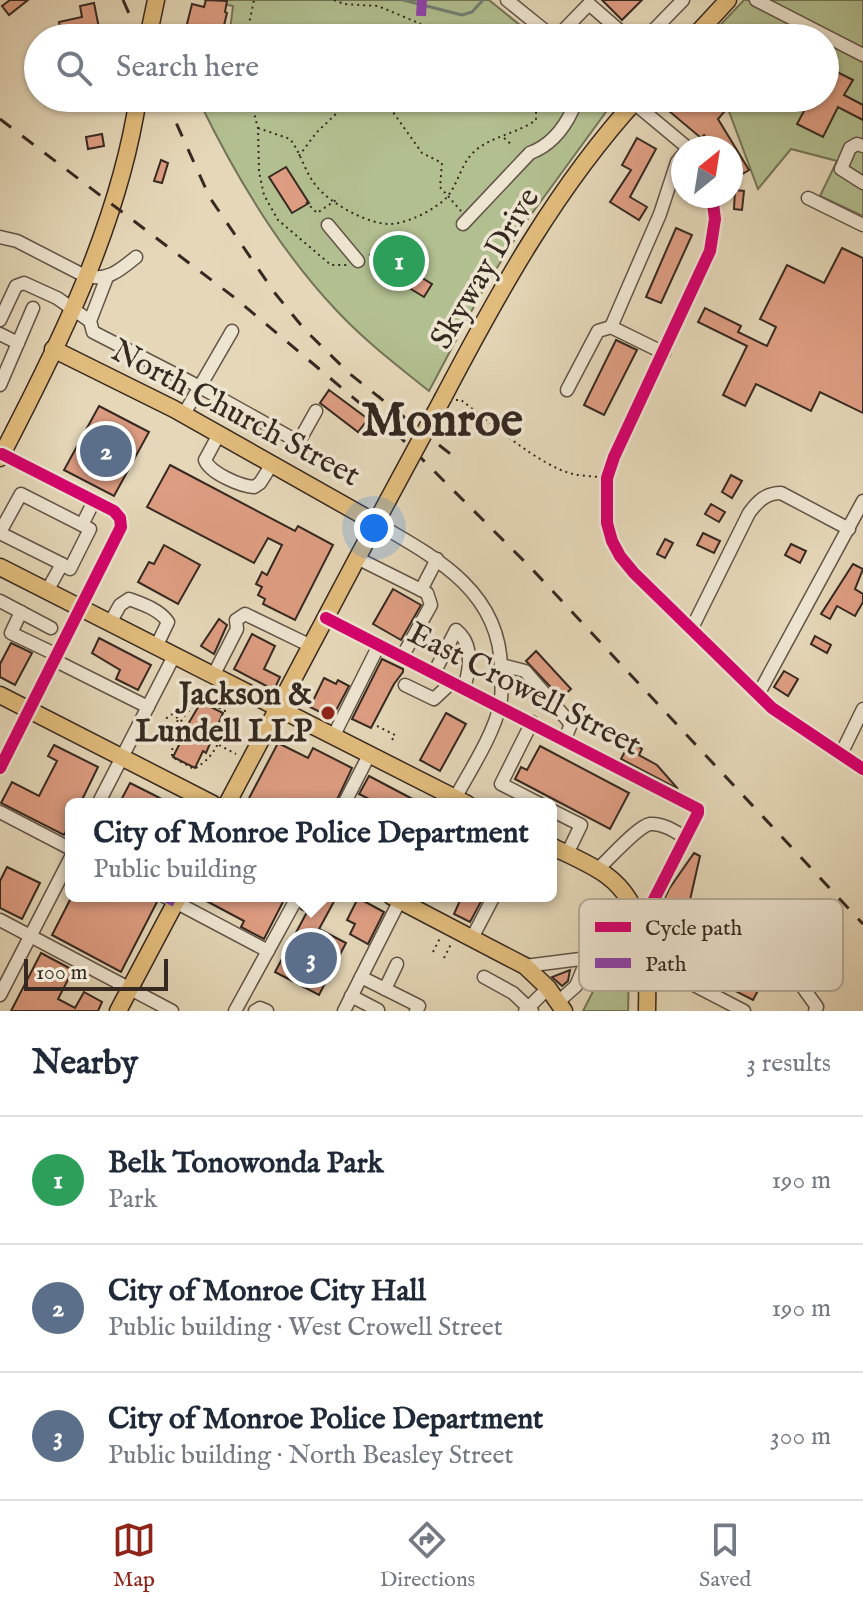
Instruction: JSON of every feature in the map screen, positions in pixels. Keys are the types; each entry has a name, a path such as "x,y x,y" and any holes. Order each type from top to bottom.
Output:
{"main road":[{"path":"151,24 156,0"},
{"path":"706,24 728,0"},
{"path":"2,451 72,310 103,231 135,112"},
{"name":"Skyway Drive","path":"230,798 388,500 448,400 520,259 625,112"},
{"name":"North Church Street","path":"53,349 184,414 376,523"},
{"path":"0,567 450,798"},
{"path":"0,695 201,798"},
{"path":"557,849 597,870 623,891 627,899"},
{"path":"118,1011 171,902"},
{"path":"405,902 525,966 557,1000"},
{"path":"647,991 647,1011"}],"street":[{"path":"507,0 538,24"},
{"path":"660,24 683,0"},
{"path":"756,0 803,24"},
{"path":"569,24 591,2 614,24"},
{"path":"839,43 863,55"},
{"path":"463,224 530,153 544,148 571,112"},
{"path":"648,112 674,136"},
{"path":"863,146 857,144 850,148 841,169 863,183"},
{"path":"611,327 660,214 671,180"},
{"path":"808,198 863,225"},
{"path":"714,208 710,251 614,457 607,478 607,523 620,556 634,573 772,708 863,769"},
{"path":"328,225 358,261"},
{"path":"0,237 17,241 85,276 97,278 119,271 136,257"},
{"path":"107,277 90,321 93,332 295,440 302,436 316,411"},
{"path":"0,320 19,283 24,283 57,298 90,321"},
{"path":"0,385 33,308"},
{"path":"567,390 598,331 611,327 664,353"},
{"path":"184,414 232,331"},
{"path":"0,334 18,343"},
{"path":"219,434 205,460 208,466 243,486 254,487 272,464"},
{"path":"0,768 121,527 117,515 2,451"},
{"path":"692,628 749,513 770,493 781,493 849,529"},
{"path":"21,494 90,529 70,569 0,532 21,494"},
{"path":"82,525 94,501"},
{"path":"759,693 863,501"},
{"name":"North Church Street","path":"376,523 437,559 462,580 492,624 501,653 500,705 460,798"},
{"path":"357,558 427,593 431,605 402,657"},
{"path":"421,590 437,559"},
{"path":"47,591 62,564"},
{"path":"110,623 120,605 129,599 145,605 164,615 168,622 156,647"},
{"path":"0,601 51,628"},
{"path":"21,612 11,633 148,707"},
{"path":"213,676 237,629 236,620 245,614 311,646"},
{"name":"East Crowell Street","path":"326,618 698,809 686,838"},
{"path":"434,673 456,630 462,635 471,661 464,688"},
{"path":"333,737 379,645"},
{"path":"101,798 174,656"},
{"path":"501,665 525,671 571,724 565,739"},
{"path":"405,685 434,699 452,682"},
{"path":"841,754 863,709"},
{"path":"528,798 501,784 532,722"},
{"path":"347,798 369,755"},
{"path":"0,812 65,846"},
{"path":"557,813 581,825 567,854"},
{"path":"597,870 638,831 649,824 664,826 686,838 654,899"},
{"path":"0,995 65,869"},
{"path":"180,902 268,951"},
{"path":"235,1011 295,902"},
{"path":"344,1011 396,902"},
{"path":"472,938 491,902"},
{"path":"0,920 172,1011"},
{"path":"525,966 579,960"},
{"path":"385,989 397,964"},
{"path":"361,977 419,1006 416,1011"},
{"path":"484,977 513,993 529,1010 557,1000 576,986 579,979"},
{"path":"706,991 744,1011"},
{"path":"805,991 817,1007 815,1011"},
{"path":"351,996 378,1010"},
{"path":"255,1011 260,1008 267,1011"}],"path":[{"path":"249,24 254,0"},
{"path":"334,0 344,4 378,6 421,20 422,24"},
{"path":"496,24 500,16"},
{"path":"254,112 264,195 278,220 331,265 349,265 370,255 384,253 407,256"},
{"path":"298,157 338,112"},
{"path":"393,112 422,153 442,163 440,187 457,207"},
{"path":"258,128 290,139 315,184 334,202 388,224 419,214 446,197 476,149 536,120 536,112"},
{"path":"503,137 513,146"},
{"path":"306,202 317,213 339,198"},
{"path":"448,400 461,400 515,442 558,468 601,478"},
{"path":"214,705 218,697"},
{"path":"202,699 225,711 223,734 212,756 196,769 182,766 172,757 174,735 185,714 202,699"},
{"path":"176,717 179,713 185,714"},
{"path":"171,726 166,723 171,714 178,723"},
{"path":"161,715 167,718"},
{"path":"171,726 178,723"},
{"path":"171,726 174,735"},
{"path":"377,726 395,735 391,742"},
{"path":"218,744 236,754"},
{"path":"433,952 441,937"},
{"path":"444,958 452,943"}],"green space":[{"path":"204,0 489,0 519,24 231,24 233,6"},
{"path":"744,0 863,0 863,216 820,196 837,161 791,149 758,189 743,149 743,136 738,136 729,112 839,112 839,24 721,24"},
{"path":"205,112 606,112 525,223 480,295 429,391 382,353 316,288 278,238"},
{"path":"593,991 628,991 628,1011 583,1011"}],"building":[{"path":"10,0 28,0 9,15 2,6"},
{"path":"206,0 227,1 224,24 187,24 192,4 204,7"},
{"path":"602,0 642,0 622,20"},
{"path":"94,3 98,24 59,24 82,17 80,6"},
{"path":"839,73 853,80 844,95 863,105 863,120 839,108"},
{"path":"670,112 724,112 718,119 728,136 699,136"},
{"path":"803,112 836,112 823,137 797,124"},
{"path":"102,134 104,146 88,149 86,137"},
{"path":"637,138 656,149 630,197 647,207 639,220 610,202 631,170 622,165"},
{"path":"161,160 168,163 162,183 154,181"},
{"path":"743,160 749,170 743,174"},
{"path":"286,167 309,203 292,213 269,177"},
{"path":"676,228 692,235 661,303 646,297"},
{"path":"842,248 863,258 863,413 820,392 811,411 756,384 745,406 723,395 747,346 698,322 705,308 741,326 738,332 767,346 776,327 760,319 787,265 824,283"},
{"path":"401,265 432,284 424,297 393,278"},
{"path":"616,340 637,350 604,415 584,405"},
{"path":"329,390 368,419 358,432 320,403"},
{"path":"99,406 149,432 114,496 64,470"},
{"path":"170,465 295,531 298,526 333,545 295,620 263,604 265,599 258,595 262,587 256,584 262,572 267,575 282,545 268,538 254,563 147,507"},
{"path":"731,475 742,481 732,498 722,492"},
{"path":"711,504 725,512 719,522 705,514"},
{"path":"703,533 720,541 714,553 697,545"},
{"path":"665,539 673,543 665,558 657,554"},
{"path":"791,544 806,551 800,563 785,555"},
{"path":"164,545 200,565 178,604 138,582 149,562 154,564"},
{"path":"853,564 863,569 855,589 863,594 863,602 855,616 837,606 830,619 821,614"},
{"path":"393,589 421,605 401,640 373,624"},
{"path":"219,619 227,625 214,654 201,646"},
{"path":"252,634 275,646 264,669 280,677 274,690 234,669"},
{"path":"815,636 831,645 827,653 811,644"},
{"path":"99,638 151,665 138,690 116,679 120,670 92,653"},
{"path":"11,643 32,653 15,685 0,677 0,664"},
{"path":"536,651 571,689 561,698 526,661"},
{"path":"382,659 403,669 403,672 371,728 352,719"},
{"path":"784,671 798,679 788,696 774,687"},
{"path":"324,678 349,686 332,718 310,707"},
{"path":"201,702 223,713 206,753 203,751 195,768 173,757"},
{"path":"446,713 466,724 440,771 420,760"},
{"path":"630,742 642,749 639,755 657,765 678,789 621,759"},
{"path":"278,743 308,758 313,748 352,768 338,798 249,798"},
{"path":"54,745 98,767 83,798 65,798 64,835 1,803 12,782 39,796 57,761 48,756"},
{"path":"540,746 629,793 610,829 557,801 557,798 551,798 515,779 521,767 527,770"},
{"path":"369,776 411,798 367,798 359,794"},
{"path":"130,783 160,798 122,798"},
{"path":"694,853 700,856 690,899 664,899"},
{"path":"7,867 40,883 22,919 0,908 0,881"},
{"path":"69,902 157,902 121,972 52,935"},
{"path":"208,902 283,902 264,939 241,927 244,921"},
{"path":"304,902 334,902 319,929 346,943 319,995 275,972 307,912 301,909"},
{"path":"356,902 365,902 384,912 368,944 350,934 355,924 347,920"},
{"path":"459,902 481,902 470,922 454,914"},
{"path":"41,953 73,970 58,999 75,1008 84,992 102,1002 98,1011 11,1011"},
{"path":"570,970 568,981 562,986 552,977"},
{"path":"735,991 758,991 753,1000"}],"waterway":[{"path":"403,0 462,15 472,12 483,0"}],"railway":[{"path":"123,0 134,24"},
{"path":"171,112 210,198 274,292 305,330 350,374 409,421 378,396"},
{"path":"0,119 235,298 400,437 531,568 840,899"},
{"path":"439,445 453,456"},
{"path":"843,903 863,924"}],"marked path":[{"path":"421,16 422,0"}],"cycle path":[{"path":"714,208 710,251 614,457 607,478 607,523 620,556 634,573 772,708 863,769"},
{"path":"0,768 121,527 120,518 114,511 2,454"},
{"path":"326,618 698,809 654,899"}],"place":[{"name":"Belk Tonowonda Park","path":"399,261"},
{"name":"City of Monroe City Hall","path":"106,451"},
{"name":"Jackson & Lundell LLP","path":"328,713"},
{"name":"City of Monroe Police Department","path":"311,958"}],"district":[{"name":"Monroe","path":"442,422"}]}
